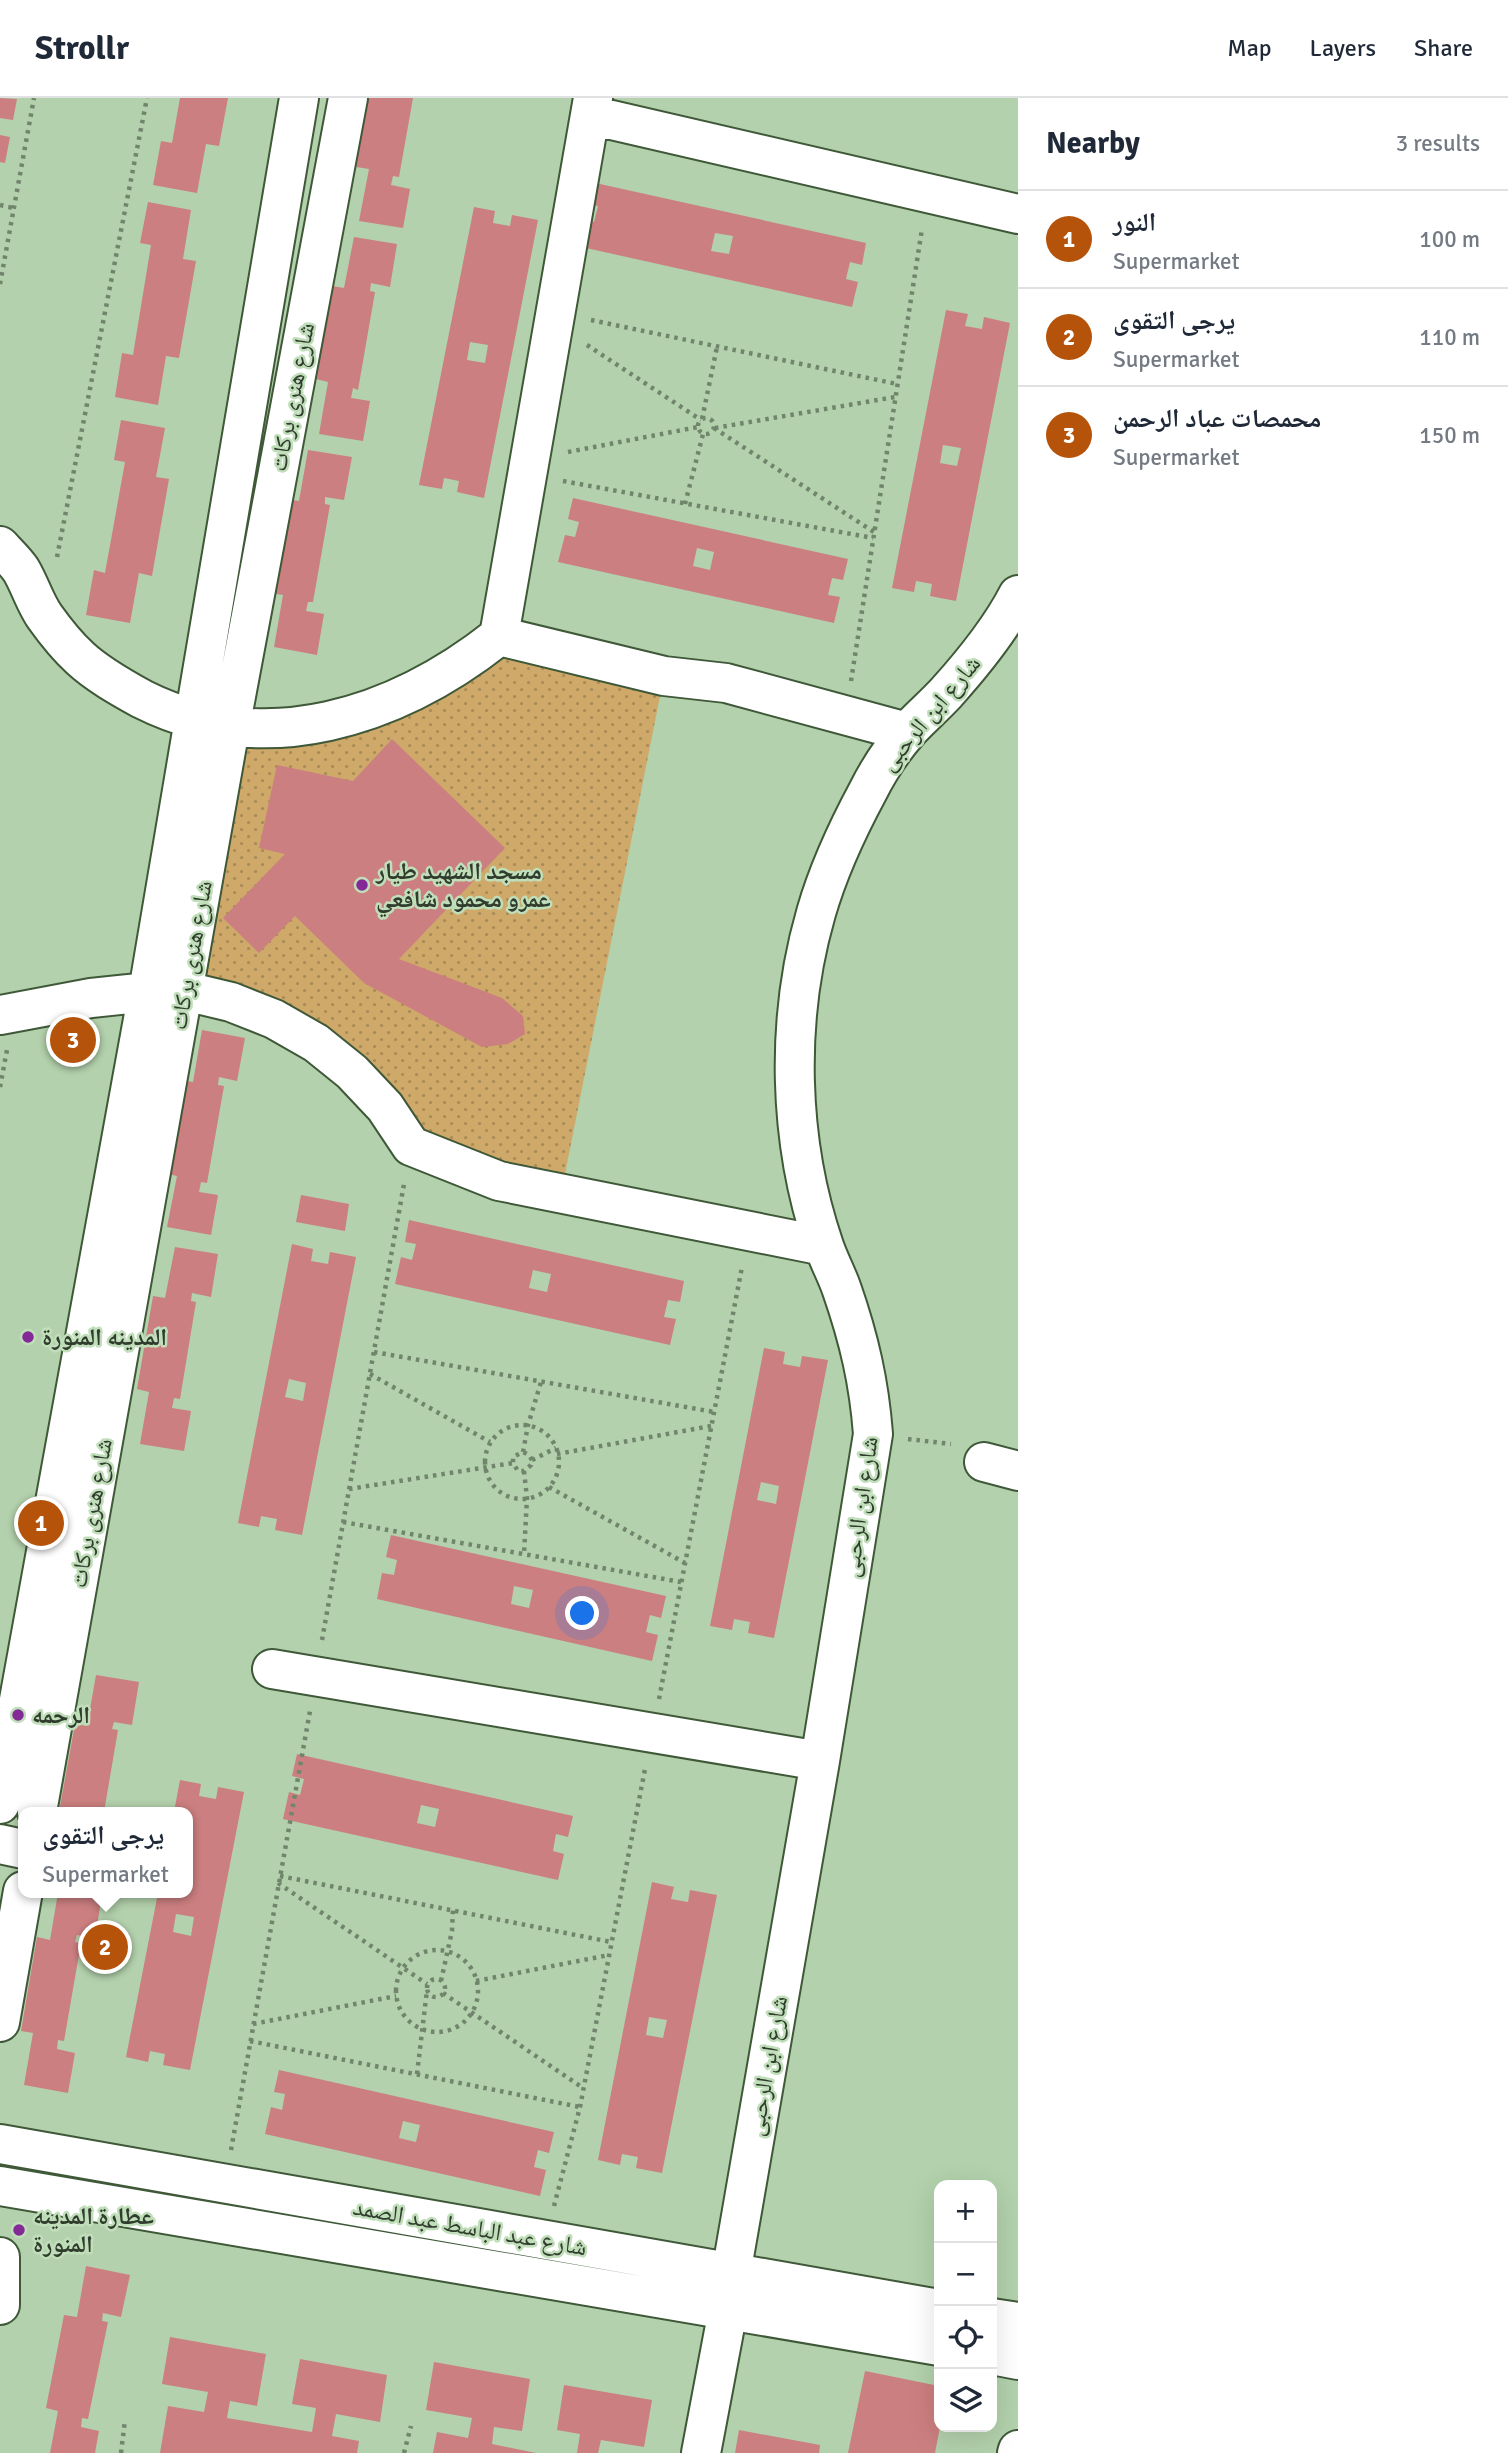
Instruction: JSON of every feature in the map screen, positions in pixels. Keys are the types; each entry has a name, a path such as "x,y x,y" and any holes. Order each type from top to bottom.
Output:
{"street":[{"name":"شارع هنرى بركات","path":"38,1807 166,991 213,724 299,98"},
{"name":"شارع هنرى بركات","path":"213,724 348,98"},
{"path":"0,546 19,568 45,617 80,659 128,691 161,708 213,724 267,729 339,719 369,710 408,695 440,678 499,636 592,107 927,194 1018,214"},
{"name":"شارع ابن الرحبى","path":"701,2453 820,1761 873,1434 869,1388 855,1331 824,1246 806,1181 797,1114 795,1046 802,979 816,913 839,849 869,788 907,732 946,693 981,651 1018,595"},
{"path":"499,636 664,676 726,683 907,732"},
{"name":"شارع هنرى بركات","path":"0,1804 166,991"},
{"path":"0,1015 91,998 166,991 231,1002 274,1019 316,1043 352,1072 385,1107 411,1146 499,1181 824,1246"},
{"path":"272,1669 820,1761"},
{"path":"0,1844 18,1848"},
{"path":"0,2022 22,1898"},
{"name":"شارع عبد الباسط عبد الصمد","path":"0,2144 226,2182 729,2292 934,2345"},
{"name":"شارع عبد الباسط عبد الصمد","path":"0,2186 729,2292 934,2309"},
{"path":"0,2258 0,2305"},
{"path":"997,2319 1018,2322"},
{"path":"997,2356 1018,2360"}],"path":[{"path":"0,284 3,248 34,98"},
{"path":"56,562 147,98"},
{"path":"846,715 927,194"},
{"path":"0,205 13,208"},
{"path":"555,318 717,347 897,384"},
{"path":"555,318 701,419 711,419 714,428 874,532"},
{"path":"698,427 717,347"},
{"path":"703,434 712,432 714,428 895,397"},
{"path":"528,467 698,427"},
{"path":"685,504 703,434 698,427"},
{"path":"528,467 685,504 873,538"},
{"path":"374,1352 714,1412"},
{"path":"370,1374 490,1442"},
{"path":"523,1452 541,1381"},
{"path":"528,1425 545,1433 556,1448 558,1466 549,1487 535,1496 509,1497 493,1485 485,1467 485,1458 490,1442 507,1428 528,1425"},
{"path":"557,1454 711,1426"},
{"path":"904,1438 942,1443"},
{"path":"523,1452 513,1457 518,1471 528,1469 532,1460 556,1448"},
{"path":"523,1452 532,1460"},
{"path":"349,1489 513,1463"},
{"path":"524,1471 527,1498 524,1554"},
{"path":"549,1487 685,1563"},
{"path":"343,1522 681,1582"},
{"path":"280,1876 611,1942"},
{"path":"278,1883 402,1968 427,1987 434,1997 443,1993"},
{"path":"443,1993 445,1989 441,1981 453,1910"},
{"path":"447,1951 466,1962 476,1981 477,1997 472,2012 455,2028 444,2031 421,2029 404,2016 396,1996 398,1976 411,1958 422,1952 447,1951"},
{"path":"476,1981 609,1955"},
{"path":"417,2074 427,1987 433,1980 441,1981"},
{"path":"443,1993 583,2088"},
{"path":"253,2024 396,1996"},
{"path":"250,2041 580,2106"},
{"path":"121,2453 125,2420"},
{"path":"404,2453 411,2426"}],"shaded area":[{"path":"499,636 664,676 561,1194 411,1146 352,1072 185,991 230,728 303,725"}],"building":[{"path":"0,98 17,99 13,120 0,118"},
{"path":"180,98 228,98 219,146 206,144 197,193 153,185 161,141 172,143"},
{"path":"368,98 413,98 399,177 393,176 391,185 410,189 403,228 359,221 369,169 356,167"},
{"path":"0,135 10,137 5,163 0,162"},
{"path":"591,182 866,243 862,265 850,262 846,279 858,282 852,307 577,246 583,219 594,222 598,206 586,204","holes":["715,233 733,236 729,254 711,251"]},
{"path":"148,202 191,210 183,259 196,261 179,358 166,356 158,405 115,397 122,353 133,355 151,245 140,243"},
{"path":"474,207 495,211 493,223 510,226 512,215 538,220 484,498 457,492 459,481 444,478 442,489 419,485","holes":["470,342 488,345 485,363 467,360"]},
{"path":"354,237 397,244 390,287 371,283 370,291 375,292 358,390 353,388 351,398 370,401 363,441 319,434 328,382 316,379 332,286 344,288"},
{"path":"946,310 968,314 965,326 982,329 984,317 1010,323 956,601 930,596 932,584 916,581 914,592 892,588","holes":["943,445 961,448 957,466 940,463"]},
{"path":"121,420 165,428 156,477 169,479 152,576 139,573 130,623 86,615 94,570 105,573 125,462 114,460"},
{"path":"308,450 352,457 344,500 325,497 325,504 330,505 313,602 308,602 306,611 324,614 317,655 274,647 283,595 270,593 286,499 299,501"},
{"path":"573,498 848,559 843,580 832,578 828,595 840,597 834,623 558,562 565,535 575,537 579,522 568,519","holes":["697,548 714,552 710,570 693,566"]},
{"name":"مسجد الشهيد طيار عمرو محمود شافعي","path":"392,739 505,848 399,959 502,998 523,1016 525,1034 508,1044 482,1047 364,983 295,916 259,953 223,918 285,854 259,848 277,765 353,781"},
{"path":"202,1030 245,1038 237,1081 219,1077 218,1085 224,1086 207,1183 201,1182 199,1192 218,1195 211,1235 167,1227 177,1176 164,1173 180,1080 193,1082"},
{"path":"301,1195 349,1204 345,1231 296,1222"},
{"path":"409,1220 684,1281 680,1302 668,1300 664,1317 676,1319 670,1345 395,1284 401,1257 412,1260 416,1244 405,1242","holes":["533,1270 551,1274 547,1292 529,1288"]},
{"path":"292,1244 313,1249 311,1261 328,1264 330,1252 356,1257 302,1535 275,1530 277,1519 261,1516 259,1527 238,1523","holes":["289,1379 306,1383 303,1401 285,1397"]},
{"path":"175,1247 218,1254 211,1297 192,1293 191,1301 196,1302 180,1399 174,1398 172,1408 191,1411 184,1451 140,1444 149,1392 137,1389 153,1296 165,1298"},
{"path":"764,1348 785,1352 783,1364 800,1367 802,1356 828,1360 774,1638 748,1633 750,1622 734,1619 732,1630 710,1626","holes":["761,1482 779,1486 776,1504 757,1500"]},
{"path":"391,1535 666,1596 661,1618 650,1615 646,1632 658,1635 652,1661 377,1599 382,1573 394,1575 397,1560 386,1557","holes":["514,1586 533,1590 529,1608 511,1604"]},
{"path":"96,1675 139,1682 132,1725 114,1722 112,1729 118,1730 105,1807 60,1807 75,1724 87,1726"},
{"path":"297,1754 573,1816 568,1837 556,1834 553,1851 564,1854 558,1880 283,1819 289,1792 300,1795 304,1779 292,1776","holes":["421,1805 439,1809 435,1827 417,1823"]},
{"path":"180,1780 201,1784 199,1796 216,1799 218,1787 244,1792 190,2070 163,2065 165,2054 150,2051 148,2062 126,2057 157,1898 193,1898 193,1807 175,1807","holes":["176,1914 194,1917 191,1936 173,1932"]},
{"path":"652,1882 674,1887 671,1899 688,1902 690,1890 717,1895 662,2173 636,2168 638,2157 622,2154 620,2165 598,2160","holes":["649,2017 667,2020 663,2038 646,2035"]},
{"path":"57,1898 102,1898 95,1938 77,1935 75,1942 81,1943 64,2041 58,2040 57,2049 75,2053 68,2093 24,2085 33,2033 21,2031 37,1937 50,1940"},
{"path":"279,2070 554,2132 549,2153 538,2150 534,2167 546,2170 540,2196 265,2134 271,2107 282,2110 285,2094 274,2092","holes":["403,2121 420,2125 416,2142 399,2138"]},
{"path":"86,2266 130,2275 121,2317 103,2313 102,2321 108,2322 88,2419 82,2418 81,2427 99,2431 95,2453 50,2453 58,2411 46,2408 64,2315 77,2317"},
{"path":"170,2337 266,2354 257,2406 230,2401 227,2418 312,2432 316,2408 292,2404 300,2359 387,2375 380,2422 336,2414 332,2436 359,2441 357,2453 160,2453 168,2406 204,2412 208,2392 162,2384"},
{"path":"434,2362 530,2379 522,2431 494,2427 492,2444 536,2453 433,2453 437,2432 468,2438 472,2418 426,2410"},
{"path":"865,2371 934,2385 934,2432 939,2432 935,2453 848,2453"},
{"path":"564,2385 652,2400 644,2447 601,2440 598,2453 577,2453 580,2434 557,2430"},
{"path":"739,2430 820,2445 819,2453 735,2453"}],"place":[{"name":"مسجد الشهيد طيار عمرو محمود شافعي","path":"362,885"},
{"name":"محمصات عباد الرحمن","path":"73,1040"},
{"name":"المدينه المنورة","path":"28,1337"},
{"name":"النور","path":"41,1523"},
{"name":"الرحمه","path":"18,1715"},
{"name":"يرجى التقوى","path":"105,1947"},
{"name":"عطارة المدينه المنورة","path":"19,2230"}]}
